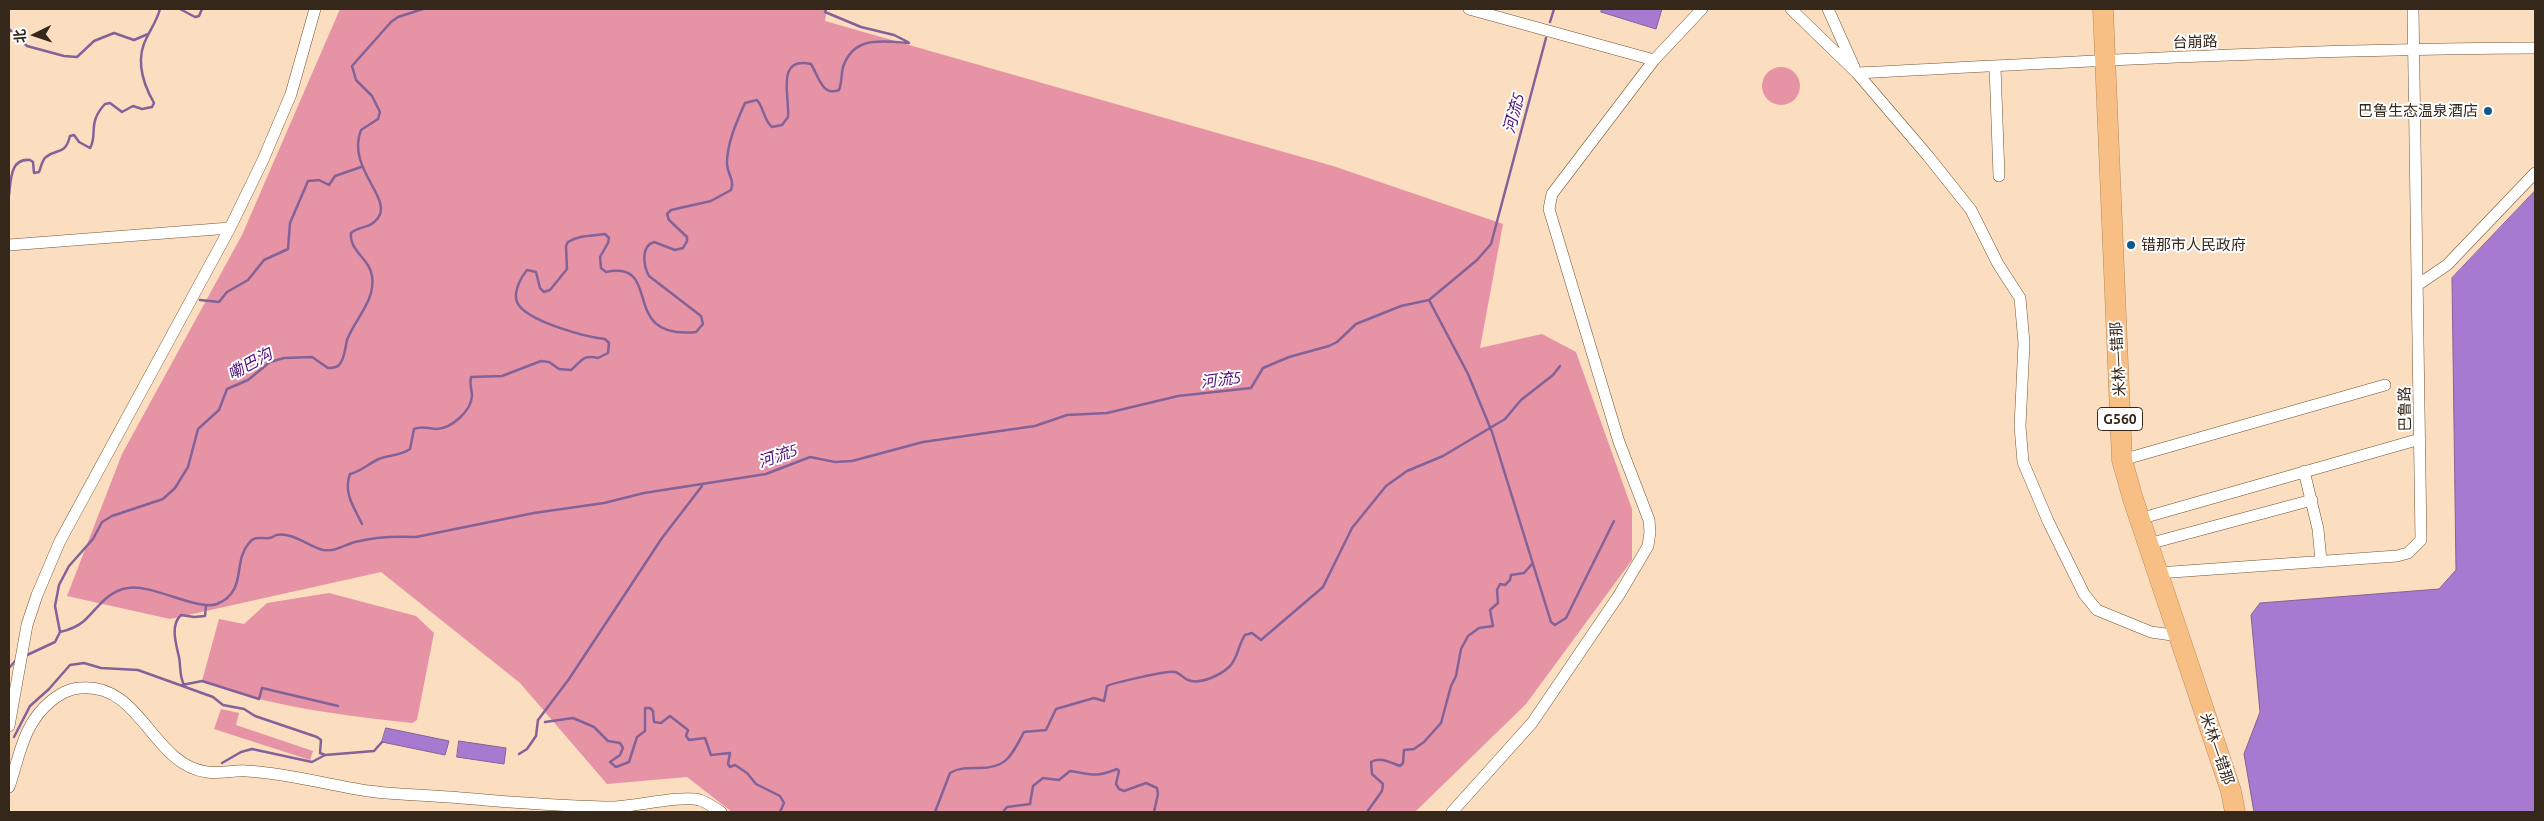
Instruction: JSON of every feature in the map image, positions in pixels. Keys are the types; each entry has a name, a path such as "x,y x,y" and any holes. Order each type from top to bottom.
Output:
{"highway":[{"name":"米林—错那","path":"2103,9 2122,460 2148,544 2231,791 2235,812"}],"street":[{"path":"9,726 27,625 47,570 60,541 230,228 280,123 300,68 315,9"},
{"path":"1469,9 1654,60"},
{"path":"1452,812 1532,723 1630,579 1648,546 1649,520 1619,442 1549,209 1552,194 1654,60 1702,9"},
{"path":"1791,9 1857,73 1971,210 1998,264 2020,298 2024,342 2020,426 2023,462 2048,521 2084,594 2097,610 2151,632 2179,636"},
{"path":"1828,9 1857,73"},
{"name":"巴鲁路","path":"2158,573 2397,556 2408,553 2421,540 2414,9"},
{"name":"台崩路","path":"1857,73 2104,60 2414,48 2535,48"},
{"path":"1995,66 1999,176"},
{"path":"2419,284 2447,265 2535,173"},
{"path":"9,245 230,228"},
{"path":"2122,460 2384,385"},
{"path":"2140,519 2420,439"},
{"path":"2304,471 2318,529 2321,561"},
{"path":"2148,544 2312,500"},
{"path":"9,787 23,740 30,724 42,708 68,690 81,687 95,688 121,700 137,713 170,754 185,765 201,772 247,770 369,791 569,806 627,806 684,799 699,800 721,812"}],"shaded area":[{"path":"340,9 827,9 825,21 1333,166 1503,224 1480,348 1542,334 1576,352 1632,509 1632,560 1526,704 1415,812 732,812 687,777 607,784 520,683 381,572 170,619 67,596 122,454 242,235"},
{"path":"1602,9 1662,9 1656,29 1601,12"},
{"path":"1781,67 1794,73 1800,86 1794,99 1781,105 1768,99 1762,86 1768,73"},
{"path":"2535,191 2535,812 2254,812 2244,754 2260,712 2251,615 2260,603 2439,589 2456,570 2452,278"},
{"path":"329,593 416,616 434,633 417,720 412,723 306,709 227,690 202,681 219,619 244,624 267,603"},
{"path":"221,709 239,713 236,725 313,751 310,760 214,729"},
{"path":"386,728 449,741 445,755 382,742"},
{"path":"459,741 506,748 504,764 457,757"}],"waterway":[{"path":"9,195 13,171 15,166 23,160 33,162 34,173 39,172 45,158 63,149 70,136 74,135 79,142 90,148 96,117 105,104 110,103 122,112 133,106 142,109 152,107 154,103 143,79 141,54 143,45 160,9"},
{"path":"180,9 195,17 199,16 202,9"},
{"name":"嘞巴沟","path":"25,656 55,642 60,632 55,606 59,585 69,566 93,539 102,522 112,516 163,499 175,488 188,467 198,429 219,410 227,389 248,380 270,362 284,358 312,357 328,368 337,367 341,363 347,340 368,301 372,285 372,276 368,265 353,245 351,233 375,222 381,210 380,201 359,157 358,144 361,130 378,119 380,112 372,96 356,80 352,66 391,22 398,17 423,9"},
{"path":"826,9 825,12 861,27 894,35 908,42"},
{"name":"河流5","path":"1550,22 1554,9"},
{"path":"9,29 27,46 64,56 77,57 94,41 114,33 134,40 148,34"},
{"name":"河流5","path":"60,632 79,625 109,596 128,588 150,590 198,604 217,604 233,592 244,551 249,543 256,538 270,538 282,535 294,537 323,550 332,550 370,539 416,537 534,513 604,503 644,493 766,474 810,457 835,462 852,461 923,442 1035,426 1067,415 1107,413 1178,396 1251,388 1263,368 1289,357 1329,346 1337,342 1356,324 1401,306 1429,300 1477,260 1491,244 1546,38"},
{"path":"362,524 349,494 348,481 350,474 379,459 410,449 414,429 423,427 443,428 460,418 471,402 471,377 502,376 541,361 549,362 559,369 571,370 586,358 598,358 608,353 609,343 605,339 584,335 543,322 522,309 517,302 516,294 520,281 527,270 536,272 540,288 544,292 550,290 567,269 566,246 568,242 581,237 605,234 609,238 600,257 601,268 606,272 624,271 634,277 640,288 648,313 657,324 672,331 696,332 703,324 701,316 649,276 645,267 644,256 647,247 654,242 675,250 683,248 687,237 669,220 667,214 671,210 711,201 731,190 732,183 727,167 727,155 733,132 745,103 757,100 769,124 772,127 782,125 788,117 787,80 788,72 792,66 800,63 811,64 825,88 833,91 839,90 843,67 854,49 870,42 909,43"},
{"path":"200,300 219,302 227,292 248,280 264,260 288,249 290,223 308,181 319,180 329,185 335,176 361,167"},
{"path":"1429,300 1468,374 1492,432 1551,622 1555,625 1566,618 1614,521"},
{"path":"935,812 950,773 962,769 986,768 1001,763 1011,754 1024,732 1046,730 1056,709 1094,698 1104,701 1107,686 1130,680 1171,672 1177,673 1188,680 1198,681 1216,676 1226,669 1235,659 1245,635 1252,633 1261,640 1323,587 1352,528 1386,486 1407,471 1443,456 1505,419 1521,400 1553,375 1560,366"},
{"path":"519,754 527,749 536,736 538,720 569,679 662,538 702,486"},
{"path":"1367,812 1382,791 1383,784 1372,774 1371,762 1382,760 1400,766 1403,763 1404,750 1414,749 1424,742 1441,723 1451,686 1456,676 1461,649 1468,636 1479,628 1493,626 1490,610 1498,603 1497,590 1500,584 1505,585 1510,580 1511,575 1524,573 1532,564"},
{"path":"184,685 181,678 175,641 176,624 181,615 205,616 206,605"},
{"name":"嘞巴沟","path":"9,668 17,659"},
{"path":"14,737 30,706 49,689 70,665 84,663 101,668 138,670 213,697 223,705 244,709 255,716 317,737 321,740 320,753 325,755"},
{"path":"182,685 202,681 259,699 262,688 338,706"},
{"path":"545,722 573,718 594,727 608,741 620,743 623,748 620,755 610,762 616,767 629,762 637,737 645,731 645,708 650,708 653,711 654,722 661,723 670,716 688,730 686,736 689,740 705,738 711,755 730,753 728,764 730,767 735,765 747,773 756,784 780,796 784,803 780,812"},
{"path":"222,763 241,752 252,749 312,762 325,755 374,751 382,742"},
{"path":"1003,812 1007,807 1030,804 1033,786 1043,778 1059,780 1070,771 1098,774 1117,769 1119,771 1116,784 1119,789 1124,791 1146,783 1157,788 1158,794 1154,812"}],"place":[{"name":"巴鲁生态温泉酒店","path":"2488,111"},
{"name":"错那市人民政府","path":"2131,245"}]}
